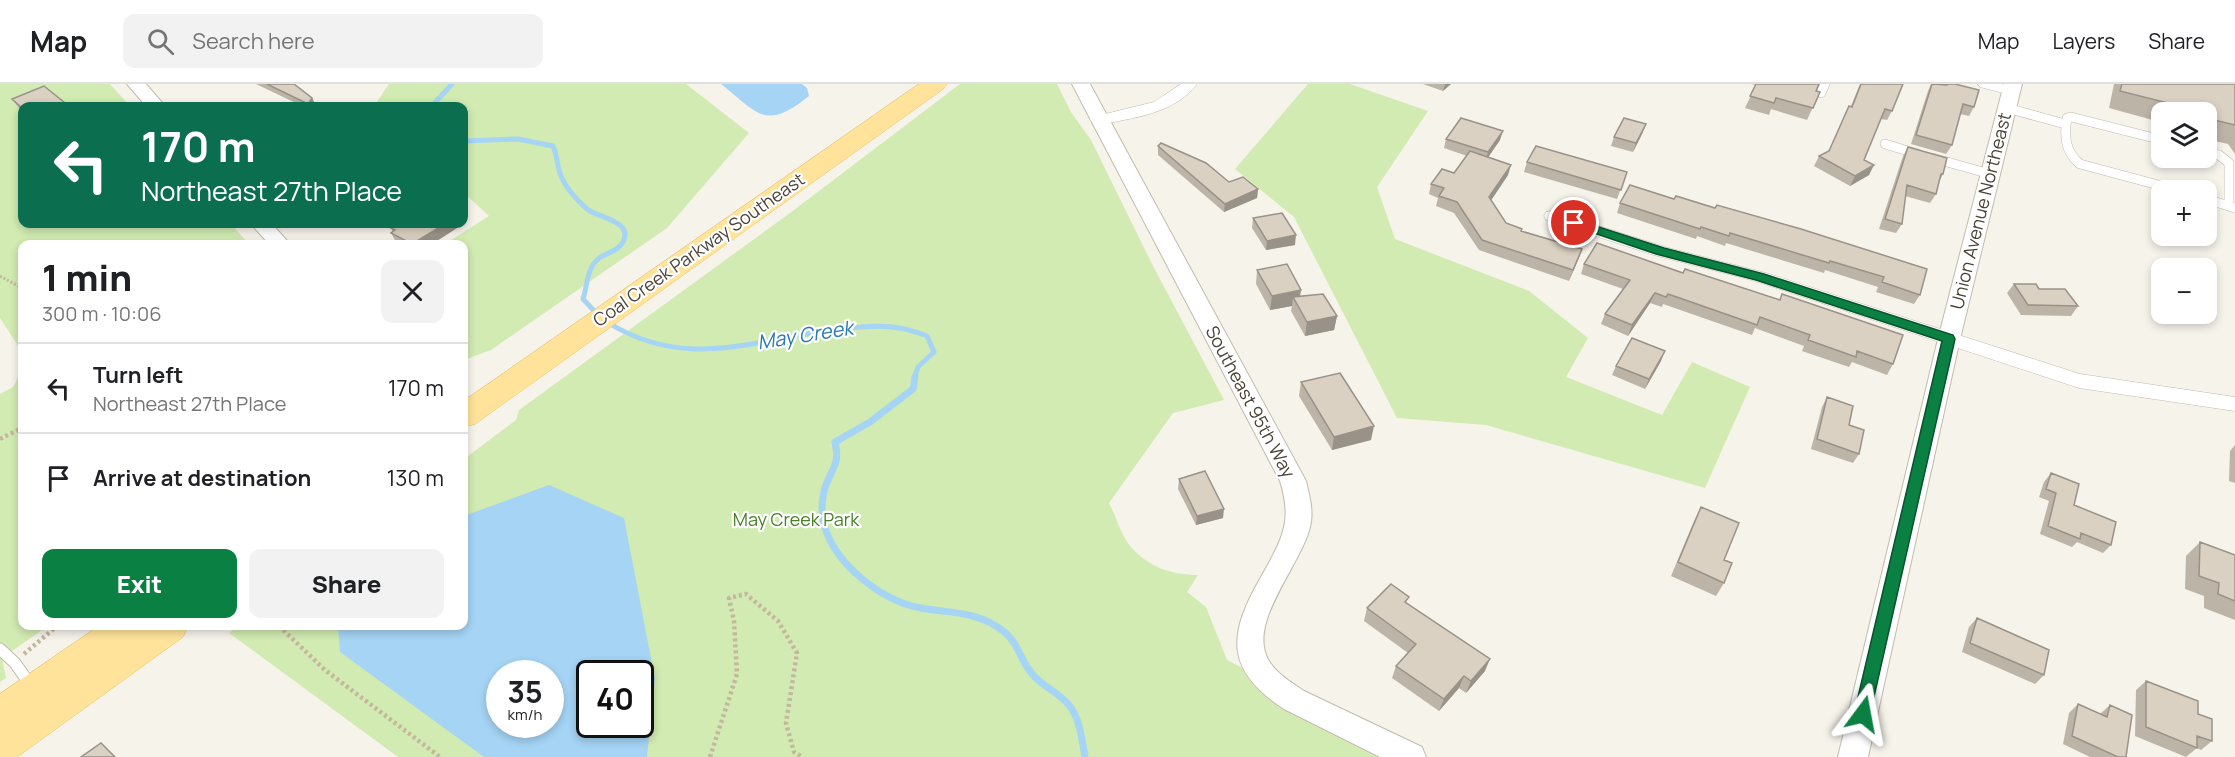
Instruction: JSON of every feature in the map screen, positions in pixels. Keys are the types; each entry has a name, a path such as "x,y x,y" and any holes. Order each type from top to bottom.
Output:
{"main road":[{"name":"Coal Creek Parkway Southeast","path":"701,239 905,84"},
{"name":"Coal Creek Parkway Southeast","path":"468,412 504,376 701,239 935,84"},
{"name":"Coal Creek Parkway Southeast","path":"468,390 504,376"},
{"path":"0,715 24,676 119,630"},
{"path":"0,747 164,630"}],"street":[{"path":"136,84 152,102"},
{"name":"Southeast 95th Way","path":"1081,84 1098,120 1293,481 1298,497 1297,528 1290,548 1250,625 1248,644 1252,659 1262,674 1279,690 1302,704 1411,757"},
{"path":"1098,120 1157,107 1176,98 1190,84"},
{"path":"1985,84 2010,94"},
{"name":"Union Avenue Northeast","path":"1853,757 1949,339 2010,94"},
{"path":"1552,216 1660,251 1760,277 2079,381 2235,404"},
{"path":"265,228 276,240"}],"lane":[{"path":"1821,93 1825,84"},
{"path":"2010,94 2065,124"},
{"path":"2151,137 2078,118 2067,118 2064,137 2069,155 2080,164 2151,183"},
{"path":"1885,144 1990,174"},
{"path":"2217,155 2229,163 2232,206 2217,202"},
{"path":"0,649 24,676"}],"path":[{"path":"0,276 18,286"},
{"path":"0,439 18,430"},
{"path":"710,757 737,674 735,621 729,598 746,594 778,621 797,653 786,723 794,752 802,757"},
{"path":"24,676 54,630"},
{"path":"283,630 325,670 440,757"}],"green space":[{"path":"0,84 110,84 126,102 18,102 18,228 235,228 245,240 18,240 18,346 0,318"},
{"path":"389,84 686,84 749,133 667,228 491,350 468,359 468,240 451,240 489,216 468,197 468,102 377,102"},
{"name":"May Creek Park","path":"960,84 1057,84 1071,112 1091,140 1152,264 1224,400 1173,413 1109,503 1124,536 1137,553 1153,564 1170,571 1198,575 1187,592 1206,607 1227,660 1417,757 398,757 229,633 233,630 468,630 468,456 516,420 519,410 790,213"},
{"path":"1308,84 1350,84 1428,111 1377,187 1395,239 1529,291 1588,338 1566,377 1662,415 1692,362 1750,387 1705,488 1486,425 1397,418 1294,217 1235,169"},
{"path":"18,377 18,630 42,630 2,658 6,678 0,682 0,394 13,387"}],"water":[{"path":"721,84 802,84 807,88 809,96 782,113 763,114 754,110"},
{"path":"549,485 624,518 651,660 576,660 576,738 649,738 647,757 484,757 340,652 338,630 468,630 468,515"}],"building":[{"path":"267,84 294,84 312,98 309,102 304,102"},
{"path":"1756,84 1819,84 1816,91 1820,92 1813,108 1776,98 1774,103 1750,96"},
{"path":"1861,84 1903,84 1892,111 1885,109 1864,160 1874,165 1855,176 1819,156 1829,151"},
{"path":"1932,84 1955,84 1979,90 1974,107 1963,104 1952,145 1916,135"},
{"path":"2122,84 2235,84 2235,125 2217,121 2217,102 2164,102 2120,91"},
{"path":"44,86 64,102 18,102 18,104 12,99"},
{"path":"1461,118 1503,131 1488,152 1446,139"},
{"path":"1624,118 1646,124 1636,143 1614,137"},
{"path":"1161,143 1206,163 1229,182 1243,177 1258,189 1225,204 1158,146"},
{"path":"1536,146 1627,172 1621,190 1527,162"},
{"path":"1908,147 1947,158 1936,194 1907,185 1902,224 1885,219"},
{"path":"1470,151 1511,165 1489,197 1506,223 1522,229 1521,231 1582,249 1573,270 1482,240 1457,202 1439,196 1444,188 1431,184 1442,169 1454,173"},
{"path":"1630,185 1674,199 1676,196 1715,208 1717,205 1927,269 1920,295 1882,282 1884,277 1730,233 1729,236 1701,227 1700,229 1620,203"},
{"path":"1282,213 1296,235 1267,241 1253,218"},
{"path":"391,228 438,228 419,240 404,240 391,233 395,230"},
{"path":"1597,243 1683,273 1685,269 1780,300 1782,294 1903,335 1893,364 1857,351 1856,357 1808,340 1810,335 1760,317 1757,325 1668,294 1666,297 1655,293 1632,325 1605,314 1630,280 1584,264"},
{"path":"1287,264 1301,290 1272,296 1257,270"},
{"path":"2014,284 2036,284 2039,289 2065,289 2078,306 2028,305"},
{"path":"1323,294 1337,316 1307,322 1293,297"},
{"path":"1632,338 1665,351 1649,379 1616,366"},
{"path":"1340,373 1374,426 1334,437 1301,382"},
{"path":"1827,397 1853,406 1849,425 1864,430 1859,454 1817,439"},
{"path":"1205,471 1224,509 1197,516 1179,479"},
{"path":"2051,473 2079,484 2074,505 2116,522 2111,545 2081,533 2080,539 2048,526 2056,493 2046,489"},
{"path":"1701,507 1739,523 1724,560 1732,563 1724,583 1678,562"},
{"path":"2200,542 2235,555 2235,601 2218,594 2219,583 2199,576"},
{"path":"1391,584 1409,597 1405,602 1490,659 1471,681 1464,676 1444,699 1396,666 1416,644 1367,608"},
{"path":"1977,618 2049,650 2044,675 1970,643"},
{"path":"2146,681 2198,701 2198,714 2212,719 2212,741 2197,736 2197,748 2146,727"},
{"path":"2078,704 2107,717 2110,705 2132,715 2126,757 2118,757 2072,736"},
{"path":"101,743 115,757 81,757"}],"waterway":[{"name":"May Creek","path":"436,102 452,84"},
{"name":"May Creek","path":"468,141 518,139 553,146 562,178 575,197 587,209 613,221 624,229 625,235 621,245 597,260 589,273 583,299 599,316"},
{"name":"May Creek","path":"607,322 638,338 668,346 698,349 727,348 851,328 880,326 898,328 927,336 934,352 918,367 914,378"},
{"name":"May Creek","path":"915,377 913,389 870,422 835,442 835,465 824,491 822,505 824,525 829,538 855,573 880,592 907,605 978,618 1004,632 1015,644 1024,663 1034,676 1073,710 1080,730 1085,757"}],"route":[{"path":"1574,223 1660,251 1760,277 1949,339 1863,714"}]}
